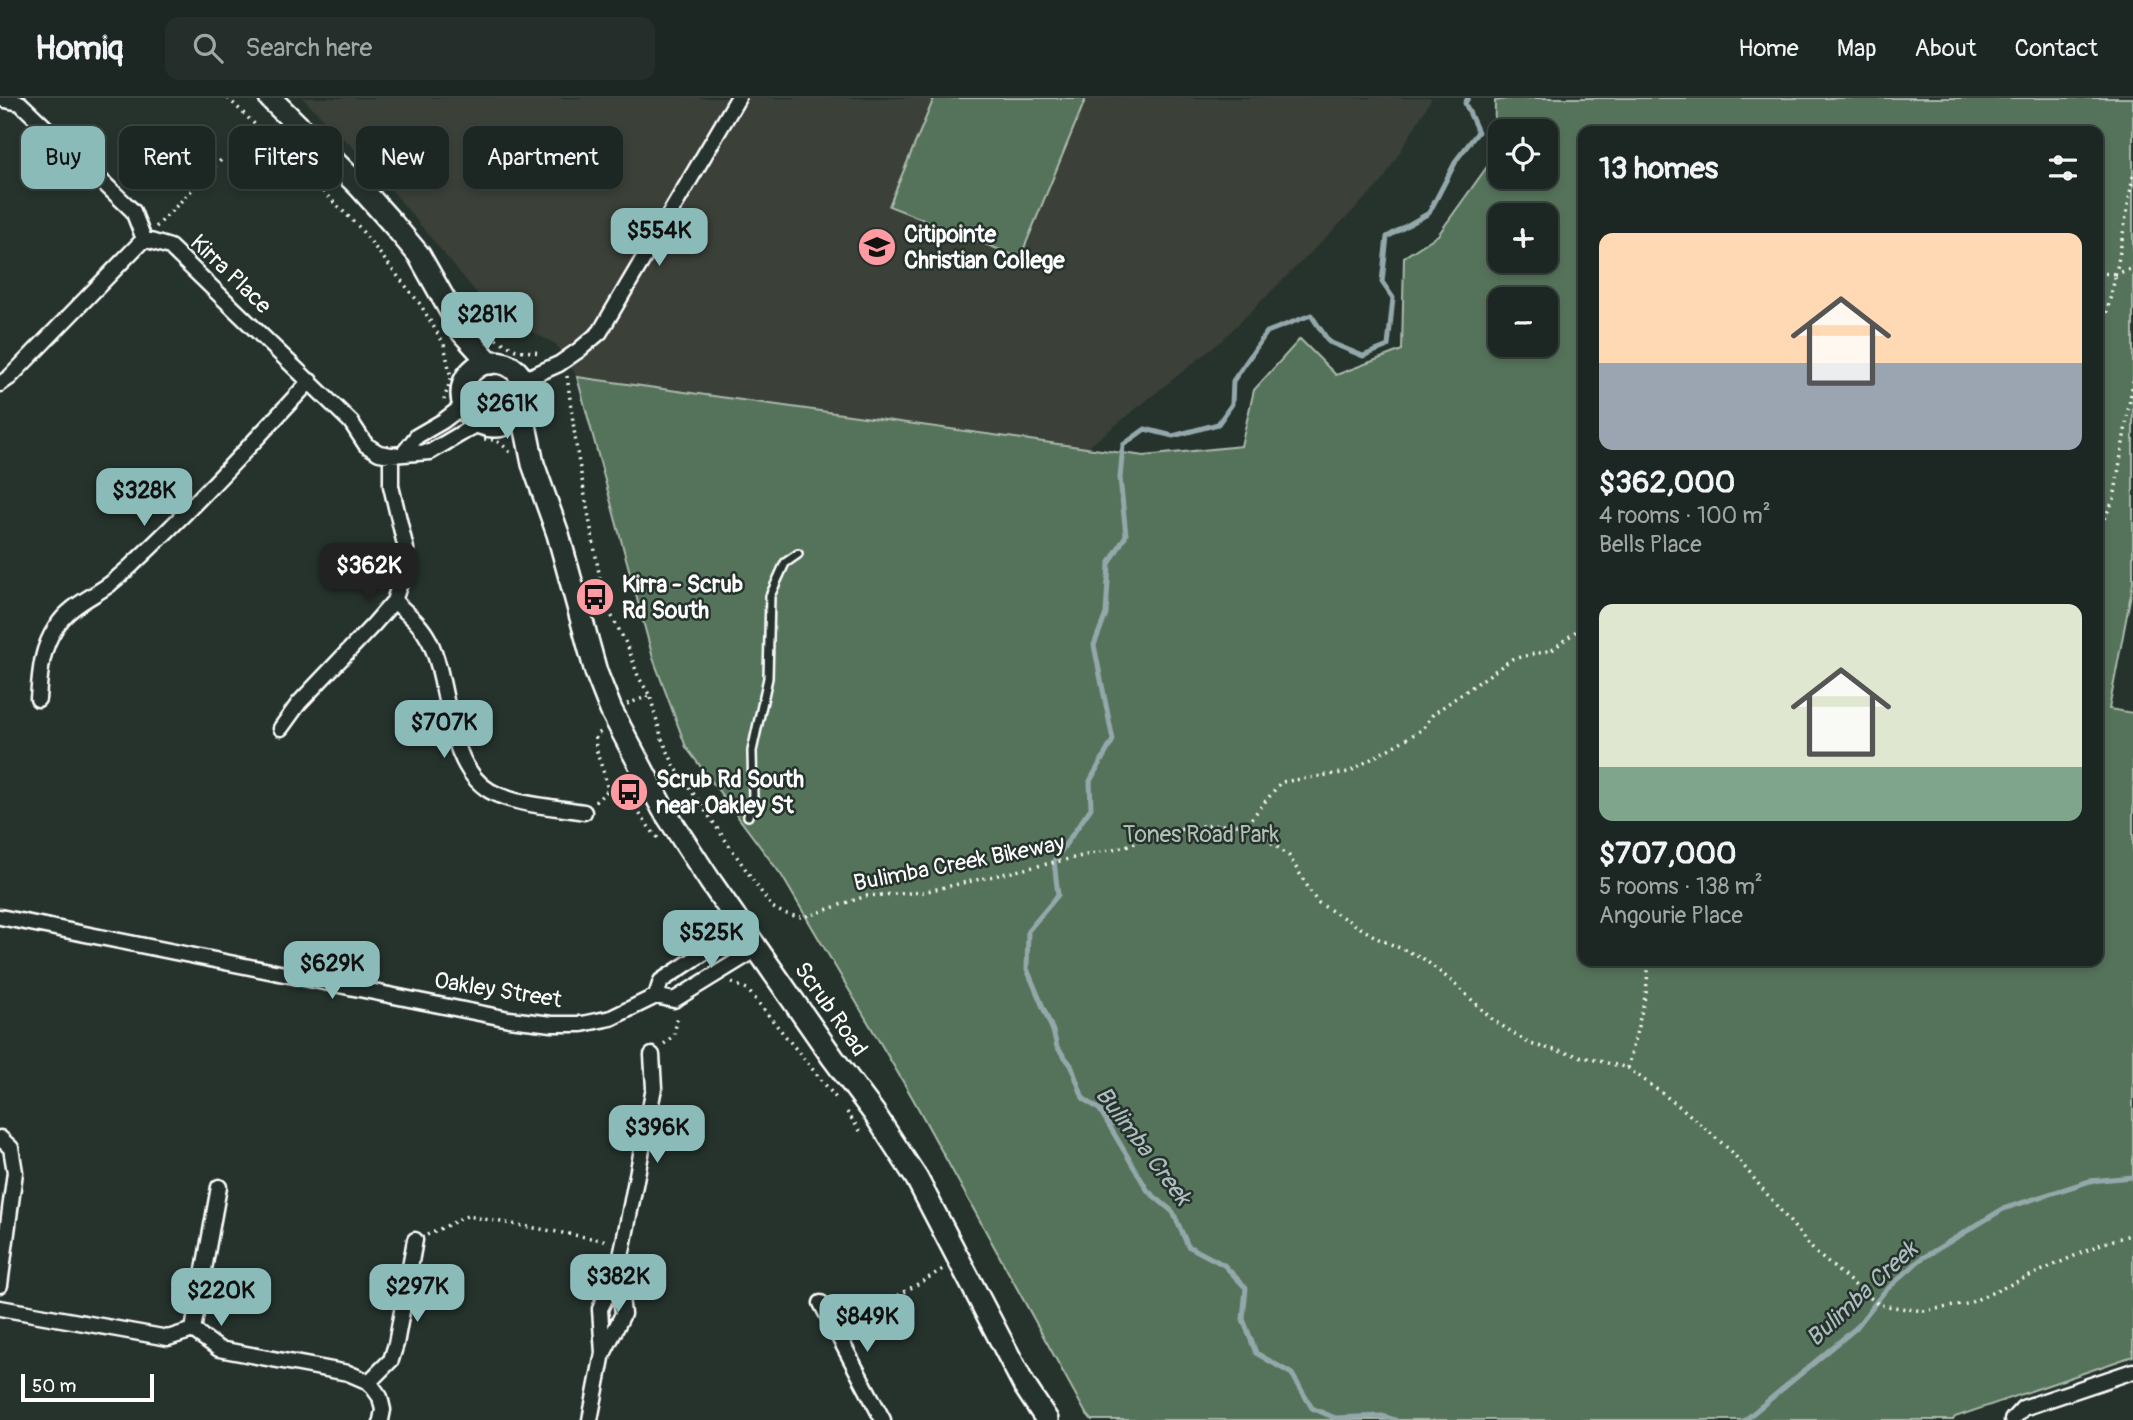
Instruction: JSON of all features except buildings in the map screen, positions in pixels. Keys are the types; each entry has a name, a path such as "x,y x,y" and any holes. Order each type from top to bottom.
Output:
{"street":[{"path":"270,98 360,187 419,255 458,343 468,376"},
{"path":"523,380 559,364 600,332 738,98"},
{"path":"0,99 20,103 133,211 144,239 10,377 0,384"},
{"name":"Kirra Place","path":"144,239 170,247 351,422 366,445 379,453 397,455"},
{"path":"458,343 490,363"},
{"path":"490,363 507,365 517,371 523,380 526,398 517,417 502,426 490,426 470,415 464,405 463,390 468,376 478,367 490,363"},
{"path":"38,699 46,644 57,625 82,600 109,584 133,564 201,497 310,381"},
{"path":"281,729 299,703 394,601 402,577 406,548 391,486 397,455 417,436 464,405"},
{"name":"Scrub Road","path":"522,410 533,464 558,534 596,672 611,710 663,809 917,1179 1024,1385 1047,1420"},
{"path":"397,455 430,452 479,422"},
{"name":"Scrub Road","path":"502,426 533,464"},
{"path":"394,601 416,621 429,640 460,753 472,775 489,790 511,799 584,812"},
{"name":"Oakley Street","path":"0,917 509,1019 582,1024 611,1018 656,996 661,981 743,927"},
{"path":"656,996 674,1000 757,949"},
{"path":"590,1420 603,1353 600,1309 618,1272 624,1244 654,1088 652,1055"},
{"path":"0,1138 11,1148 15,1172 0,1285"},
{"path":"193,1330 219,1187"},
{"path":"369,1382 391,1360 415,1240"},
{"path":"603,1353 623,1314 618,1272"},
{"path":"821,1303 883,1420"},
{"path":"0,1308 168,1338 193,1330"},
{"path":"193,1330 219,1349 348,1373 369,1382 380,1397 383,1410 381,1420"},
{"path":"2012,1420 2022,1408 2133,1371"}],"lane":[{"path":"748,816 753,798 752,751 768,678 770,596 785,564 798,554"}],"path":[{"path":"144,239 223,158"},
{"path":"2103,328 2116,274 2133,176"},
{"path":"2103,273 2116,274 2133,268"},
{"path":"495,338 516,350 537,354 552,352 559,364"},
{"name":"Bulimba Creek Bikeway","path":"559,364 568,376 577,452 606,604 628,647 638,676 650,696 662,739 675,767 772,907 783,914 799,917 811,915 866,897 923,892 1099,853 1193,826 1247,824"},
{"path":"2103,521 2114,499 2133,381"},
{"path":"1578,630 1552,650 1512,659 1433,715 1423,729 1349,772 1280,782 1247,824 1289,856 1317,902 1378,939 1421,957 1454,983 1493,1020 1530,1044 1628,1068 1683,1109 1732,1152 1815,1252 1879,1305 1923,1311 1967,1304 2101,1244 2133,1234"},
{"path":"584,812 607,790 607,780 594,746 596,735 603,731"},
{"path":"1628,1068 1646,993 1648,966"},
{"path":"652,1055 674,1035 679,1010 674,1000"},
{"path":"415,1240 467,1216 624,1244"},
{"path":"836,1333 944,1268"}],"shaded area":[{"name":"Citipointe Christian College","path":"302,98 1432,98 1382,182 1221,341 1087,448 577,377 556,344 493,313 391,189 449,189 449,126 356,126 356,150 342,137 342,126 331,126"}],"green space":[{"path":"934,98 1086,98 1020,258 889,206"},
{"name":"Tones Road Park","path":"1511,98 2133,98 2133,583 2109,709 2133,713 2133,1356 1955,1417 1953,1420 1092,1420 1085,1412 912,1097 782,876 686,747 653,658 577,377 1144,456 1241,446 1254,390 1300,339 1336,375 1402,350 1404,257 1438,235 1488,165 1488,189 1558,189 1558,119 1495,119 1495,101"}],"waterway":[{"name":"Bulimba Creek","path":"1395,1420 1382,1416 1335,1418 1312,1408 1292,1374 1256,1353 1243,1319 1246,1288 1224,1265 1188,1246 1173,1212 1148,1191 1100,1110 1083,1098 1071,1065 1057,1047 1027,969 1028,931 1058,895 1054,861 1091,808 1090,781 1113,740 1094,645 1106,614 1109,564 1126,535 1120,478 1123,445 1145,429 1173,436 1218,424 1232,404 1233,381 1267,332 1311,315 1329,342 1363,356 1388,346 1393,298 1382,282 1387,237 1429,213 1457,159 1478,132 1465,103 1468,98"},
{"name":"Bulimba Creek","path":"1745,1420 1856,1328 1884,1292 1921,1259 2003,1209 2090,1181 2133,1177"}],"place":[{"name":"Citipointe Christian College","path":"877,247"},
{"name":"Kirra - Scrub Rd South","path":"595,597"},
{"name":"Scrub Rd South near Oakley St","path":"629,792"}]}
